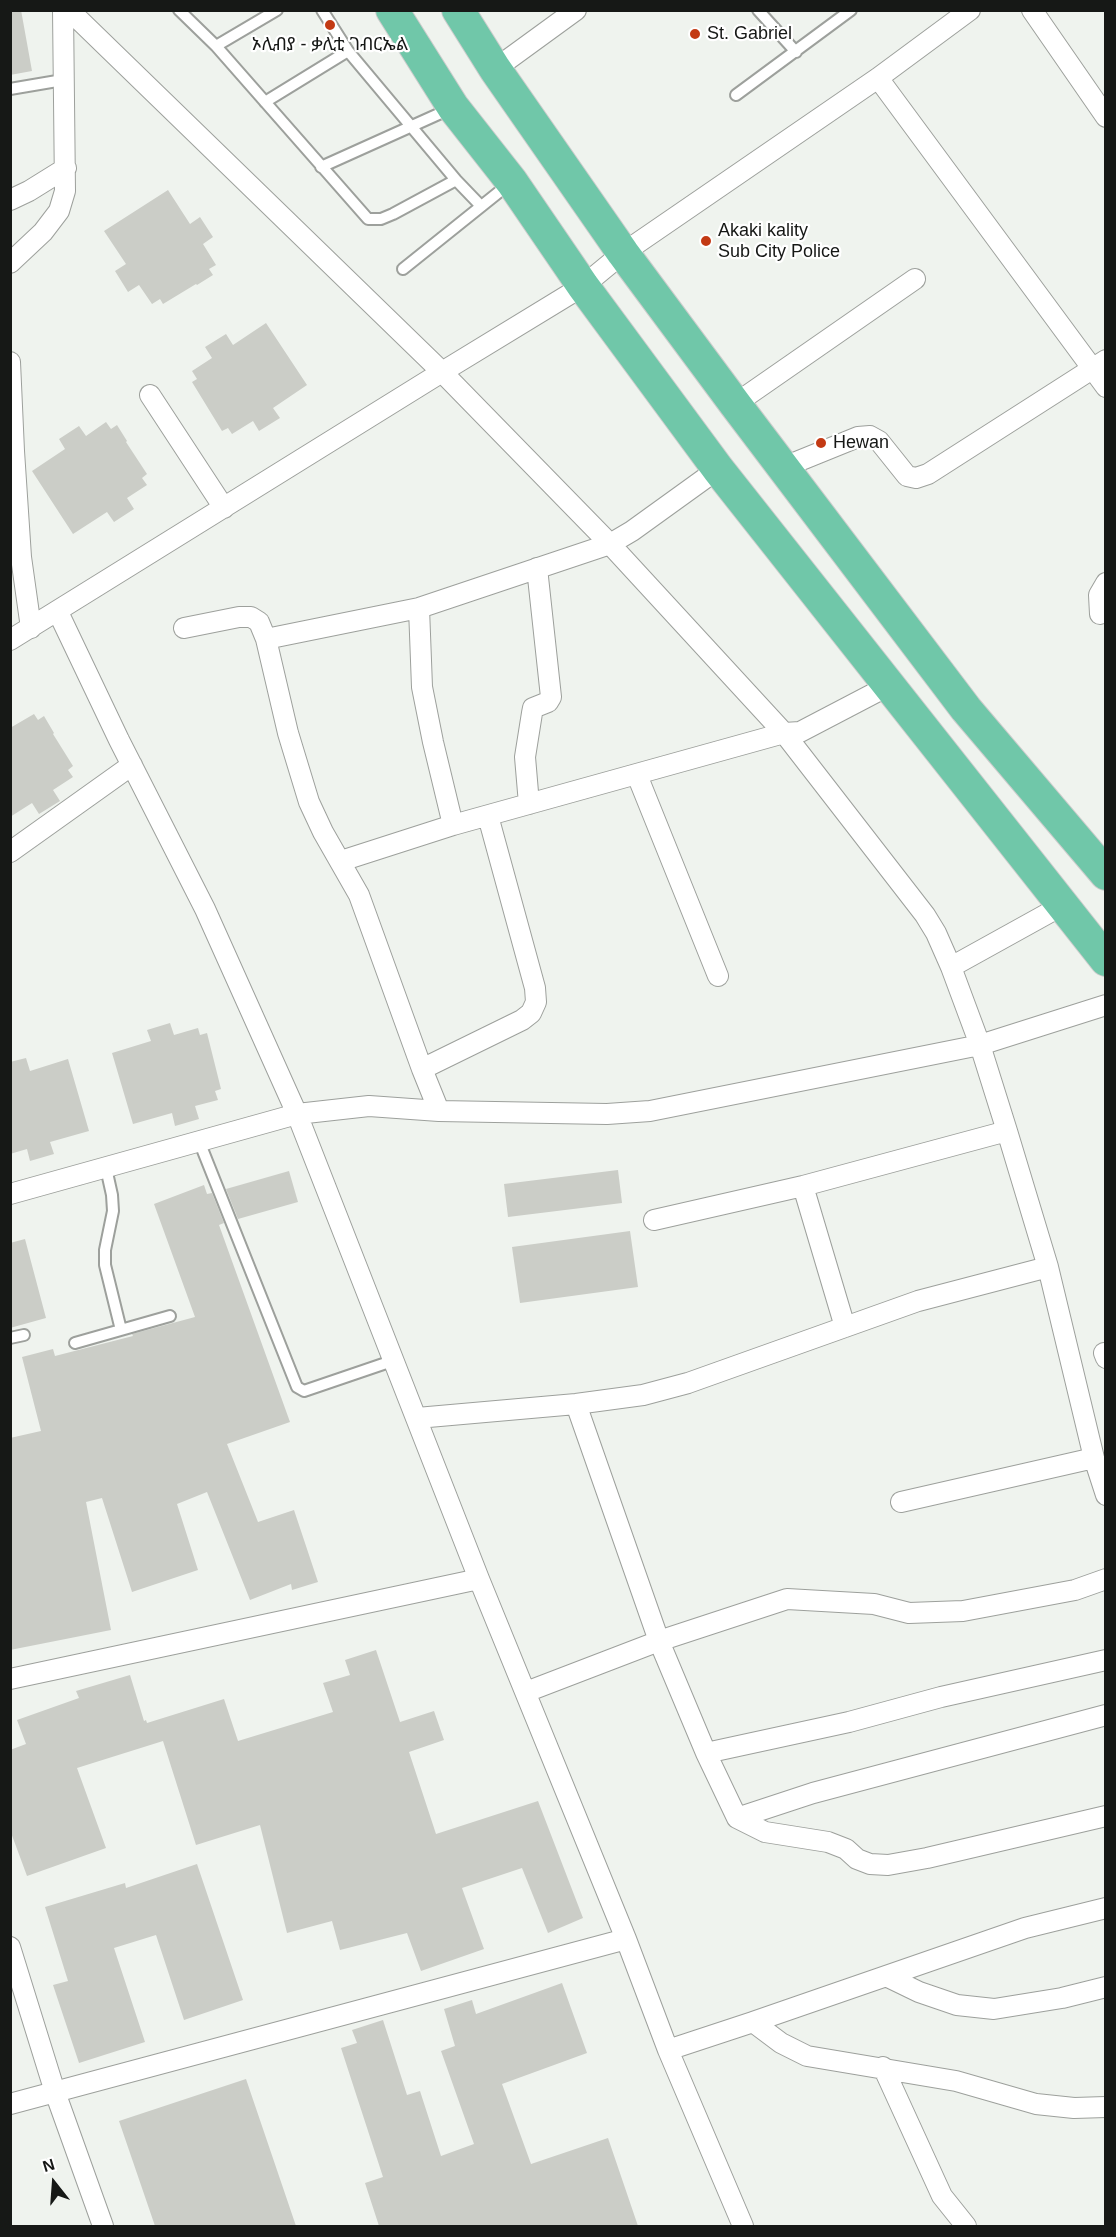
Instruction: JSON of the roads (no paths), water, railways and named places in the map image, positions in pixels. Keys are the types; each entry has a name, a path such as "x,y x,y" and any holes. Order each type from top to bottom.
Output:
{"main road":[{"path":"392,10 453,107 512,182 583,286 718,469 1106,960"},
{"path":"458,10 495,69 623,253 735,404 966,709 1106,874"}],"street":[{"path":"10,263 43,232 59,211 65,191 63,10"},
{"path":"69,10 442,372 610,544 784,733 925,915 951,967 980,1045 1007,1131 1048,1267 1094,1458 1106,1495"},
{"path":"495,69 576,10"},
{"path":"10,640 583,286 623,253 878,78 970,10"},
{"path":"1032,10 1106,117"},
{"path":"878,78 1099,364 1106,387"},
{"path":"10,200 66,168"},
{"path":"735,404 915,279"},
{"path":"10,362 21,557 31,628"},
{"path":"784,467 858,436 870,436 879,441 907,476 916,478 928,474 1099,364"},
{"path":"150,395 224,508"},
{"path":"266,639 419,608 610,544 632,531 718,469"},
{"path":"530,804 525,757 532,713 533,708 548,702 551,697 537,568"},
{"path":"1100,614 1099,595 1106,583"},
{"path":"419,608 422,687 453,825"},
{"path":"58,612 205,909 297,1114 479,1579 626,1939 668,2050 744,2226"},
{"path":"184,628 239,617 251,617 259,622 266,639 288,733 309,802 323,832 359,895 439,1111"},
{"path":"341,861 453,825 784,733 800,732 888,686"},
{"path":"10,852 132,765"},
{"path":"637,775 718,976"},
{"path":"422,1068 522,1020 531,1013 536,1002 536,988 488,816"},
{"path":"951,967 1064,905"},
{"path":"10,1194 297,1114 369,1106 439,1111 627,1114 980,1045 1106,1005"},
{"path":"654,1220 803,1186 1007,1131"},
{"path":"803,1186 845,1327"},
{"path":"417,1418 576,1404 643,1395 688,1383 918,1301 1048,1267"},
{"path":"576,1404 659,1641 706,1753 737,1818 765,1832 828,1842 846,1849 857,1859 870,1864 888,1865 927,1858 1106,1815"},
{"path":"901,1502 1094,1458"},
{"path":"10,1679 479,1579"},
{"path":"526,1692 659,1641 787,1599 874,1604 909,1613 963,1611 1075,1590 1106,1579"},
{"path":"706,1753 849,1722 941,1697 1106,1660"},
{"path":"737,1818 813,1793 1106,1715"},
{"path":"668,2050 1025,1928 1106,1908"},
{"path":"10,2104 626,1939"},
{"path":"10,1947 55,2092 103,2226"},
{"path":"886,1976 919,1992 957,2006 994,2009 1062,1998 1106,1987"},
{"path":"753,2022 781,2043 807,2056 957,2081 1036,2104 1074,2108 1106,2107"},
{"path":"883,2067 942,2196 966,2226"}],"lane":[{"path":"179,10 216,46 368,219 381,219 393,214 456,180"},
{"path":"216,46 277,10"},
{"path":"322,10 348,51 456,180 481,206"},
{"path":"759,10 796,52"},
{"path":"736,95 796,52 844,13"},
{"path":"265,102 348,51"},
{"path":"10,89 63,80"},
{"path":"321,167 453,107"},
{"path":"403,269 512,182"},
{"path":"199,1141 297,1388 304,1391 316,1388 395,1360"},
{"path":"106,1168 113,1211 105,1250 105,1265 121,1330"},
{"path":"75,1343 170,1316"},
{"path":"10,1338 24,1335"}],"place":[{"name":"ኦሊብያ - ቃሊቲ ገብርኤል","path":"330,25"},
{"name":"St. Gabriel","path":"695,34"},
{"name":"Akaki kality Sub City Police","path":"706,241"},
{"name":"Hewan","path":"821,443"}]}
